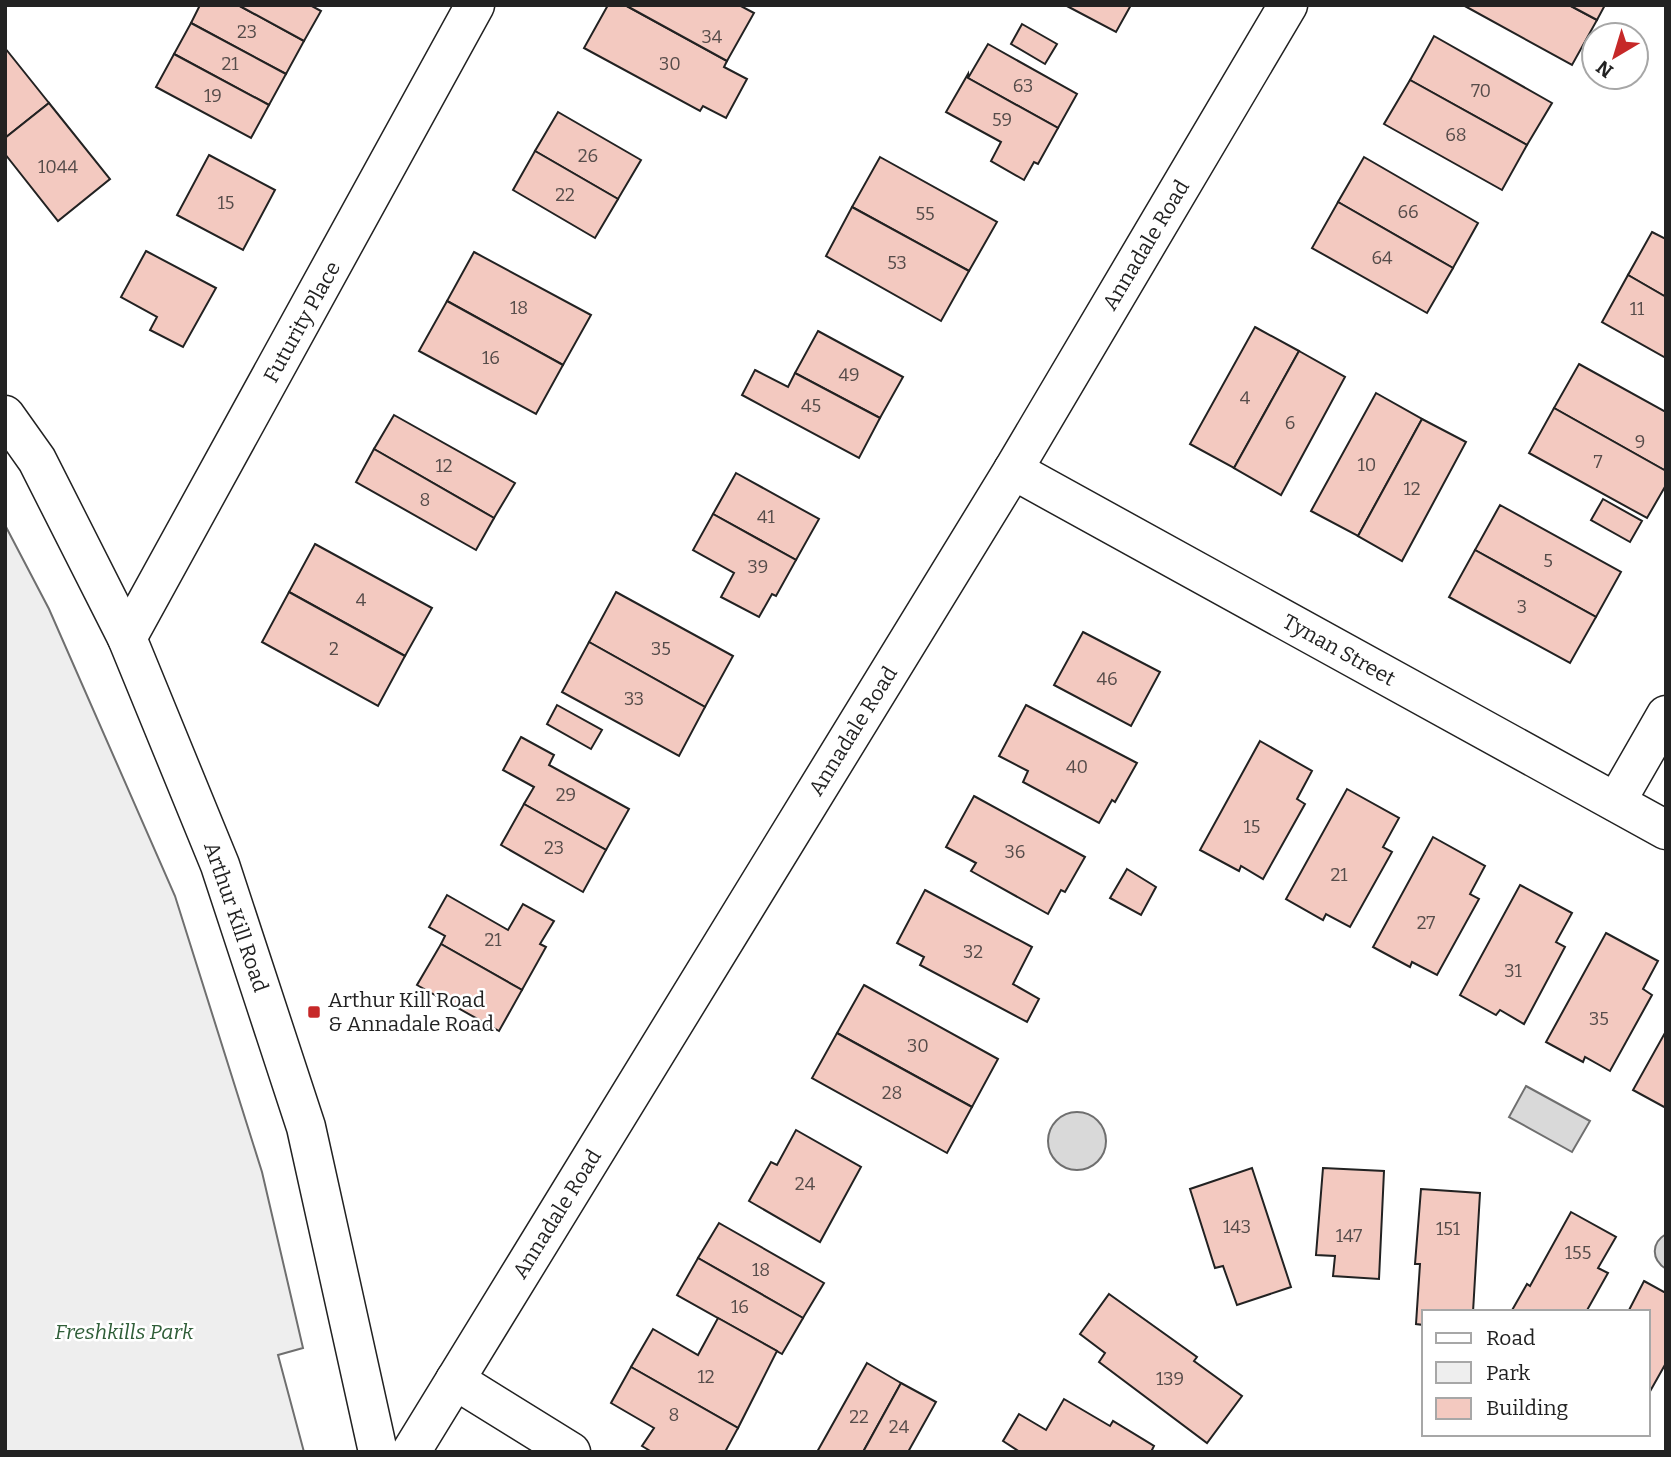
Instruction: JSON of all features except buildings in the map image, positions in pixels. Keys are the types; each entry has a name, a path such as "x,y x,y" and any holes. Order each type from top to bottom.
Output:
{"street":[{"name":"Futurity Place","path":"127,638 475,5"},
{"name":"Annadale Road","path":"411,1452 1013,470 1288,5"},
{"name":"Arthur Kill Road","path":"5,415 37,460 127,638 220,865 306,1127 378,1452"},
{"name":"Tynan Street","path":"1013,470 1666,830"},
{"path":"1616,803 1666,715"},
{"path":"455,1380 571,1452"}],"green space":[{"name":"Freshkills Park","path":"5,525 49,609 175,896 262,1172 303,1348 278,1355 304,1452 5,1452"}],"shaded area":[{"path":"1526,1086 1590,1121 1572,1152 1509,1117"},
{"path":"1071,1112 1083,1112 1098,1120 1106,1135 1106,1147 1098,1162 1083,1170 1071,1170 1056,1162 1048,1147 1048,1135 1056,1120"},
{"path":"1666,1234 1666,1269 1655,1256 1655,1246"}],"place":[{"name":"Arthur Kill Road & Annadale Road","path":"314,1012"}]}
